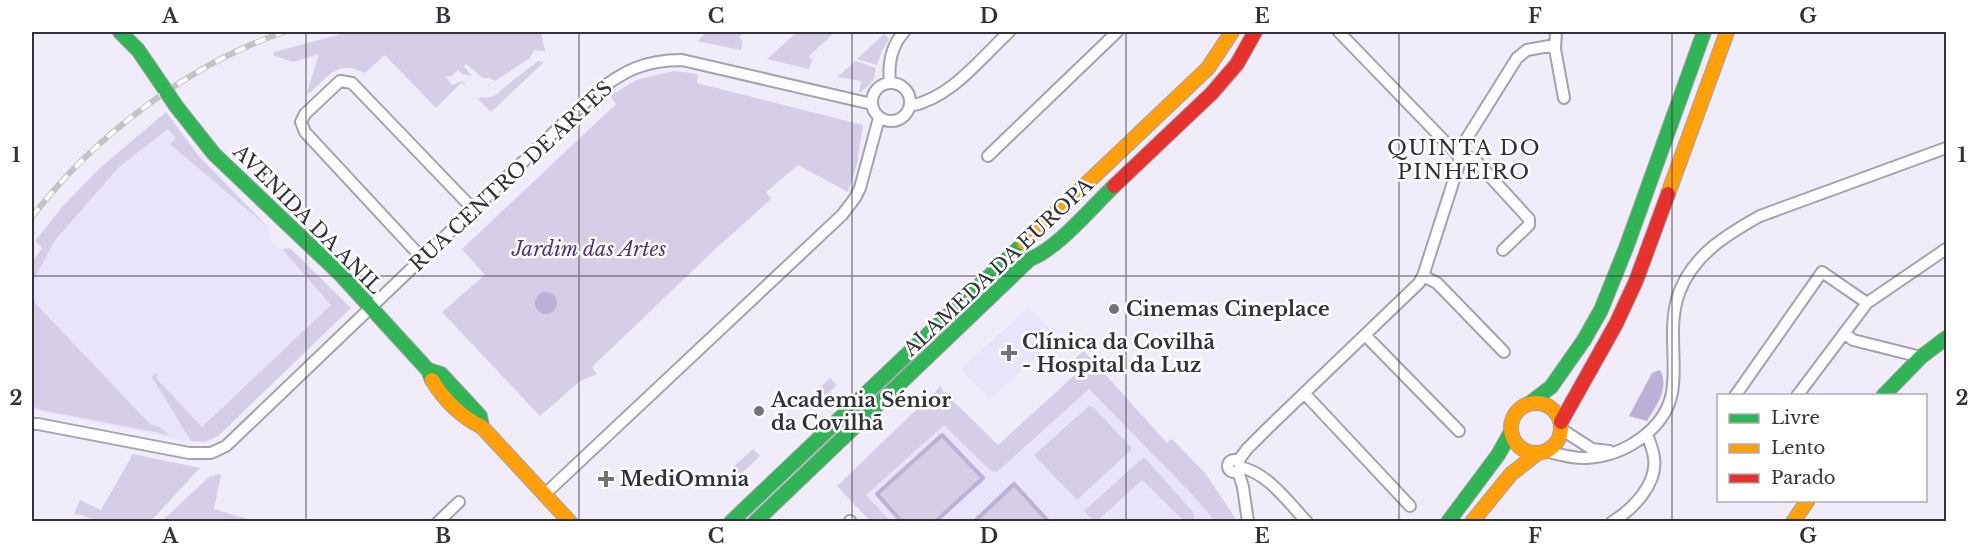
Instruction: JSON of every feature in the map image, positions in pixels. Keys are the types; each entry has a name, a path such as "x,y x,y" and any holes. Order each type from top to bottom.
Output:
{"main road":[{"name":"AVENIDA DA ANIL","path":"120,32 138,50 176,106 214,154 332,267 428,370 433,383 456,409 468,421 482,427 570,522"},
{"name":"ALAMEDA DA EUROPA","path":"731,522 1196,80 1208,68 1232,32"},
{"name":"ALAMEDA DA EUROPA","path":"755,522 1030,260 1041,255 1054,244 1212,93 1237,63 1255,32"},
{"path":"1448,522 1498,455 1511,432 1513,417 1517,410 1551,387 1584,340 1601,310 1626,248 1704,32"},
{"path":"1472,522 1511,474 1556,442 1561,425 1616,324 1636,281 1727,32"},
{"path":"1885,394 1921,357 1947,338"},
{"path":"1530,403 1546,404 1553,408 1561,425"},
{"path":"1511,432 1520,448 1532,453 1542,452"},
{"path":"1793,522 1807,502"}],"street":[{"path":"890,83 889,67 894,47 904,32"},
{"path":"910,106 925,103 950,88 1009,32"},
{"path":"988,156 1117,32"},
{"path":"1248,522 1239,467 1247,449 1413,290 1424,276 1459,164 1458,156 1339,32"},
{"path":"1556,32 1555,45 1564,98"},
{"path":"1458,156 1517,58 1527,50 1555,45"},
{"name":"RUA CENTRO DE ARTES","path":"32,424 189,453 211,453 225,446 594,94 632,68 652,62 682,60 872,104"},
{"path":"422,258 305,132 301,122 305,114 340,81 352,83 473,209"},
{"path":"890,83 906,90 910,106 905,116 888,122 879,118 872,104 876,90 890,83"},
{"path":"545,494 842,215 860,188 879,118"},
{"path":"1542,452 1584,458 1613,452 1647,435 1661,419 1670,404 1674,384 1673,318 1679,293 1701,256 1733,231 1760,216 1947,148"},
{"path":"1458,156 1475,160 1529,219 1529,225 1503,250"},
{"path":"1798,394 1867,303 1947,249"},
{"path":"1736,394 1822,272 1867,303"},
{"path":"1424,276 1437,283 1504,352"},
{"path":"1844,333 1853,340 1921,357"},
{"path":"1365,335 1459,432"},
{"path":"1304,393 1410,506"},
{"path":"1561,425 1592,449 1613,452"},
{"path":"1612,522 1638,501 1652,477 1655,459 1647,435"},
{"path":"1239,467 1250,469 1263,476 1307,522"},
{"path":"438,522 459,502"}],"shaded area":[{"path":"168,129 269,229 269,238 280,250 290,248 351,308 218,436 206,442 185,441 32,408 32,280 38,267 56,241 119,168"},
{"path":"546,292 554,295 557,303 554,311 546,314 538,311 535,303 538,295"},
{"name":"Clínica da Covilhã - Hospital da Luz","path":"1029,307 1058,337 990,400 961,369"},
{"path":"1099,369 1167,442 1172,439 1205,473 1237,521 870,521 845,494 939,408 995,467"},
{"path":"1660,370 1663,377 1663,390 1647,421 1629,416 1652,373"}],"green space":[{"path":"349,32 541,32 545,51 534,50 530,58 495,81 483,78 466,64 464,66 472,76 458,70 446,77 452,85 462,81 467,87 461,83 436,108 385,55 365,73 348,68 335,71 307,93 319,54 293,62 273,55 274,52"},
{"path":"707,32 745,32 739,37 743,42 741,50 697,41"},
{"path":"797,32 835,32 809,56 812,60 809,69 767,59"},
{"path":"884,34 889,39 877,65 857,59"},
{"path":"538,61 544,62 491,112 478,99 497,94"},
{"path":"856,61 876,68 873,81 861,92 859,92 861,81 837,77"},
{"name":"Jardim das Artes","path":"674,71 698,74 697,83 863,125 857,164 848,192 798,165 766,192 771,199 592,367 597,374 580,381 540,416 442,312 485,275 462,249 616,104 610,96 636,80"},
{"path":"166,112 198,155 269,228 170,144 176,138 168,129 119,167 54,242 32,283 32,262 42,248 35,241 62,207 100,168"},
{"path":"290,248 351,308 218,436 205,442 191,441 152,377 156,373 158,375 156,378 202,427 331,305 282,249"},
{"path":"32,289 35,303 150,424 170,435 41,410 32,406"},
{"path":"1084,351 1167,443 1172,439 1205,473 1237,521 1215,521 1189,491 1089,389 997,472 991,471 944,425 866,495 890,521 870,521 837,486 941,386 942,390 998,445 1077,373 1069,363"},
{"path":"830,378 837,385 818,403 811,396"},
{"path":"1089,406 1093,407 1131,447 1131,450 1077,500 1034,455"},
{"path":"942,435 983,478 935,521 902,521 877,494"},
{"path":"753,449 760,456 740,475 733,467"},
{"path":"133,454 200,468 151,521 96,521 74,514 80,500 101,510"},
{"path":"1144,457 1194,513 1194,519 1184,521 1142,480 1097,521 1093,521 1084,511"},
{"path":"221,474 214,509 254,521 162,521 210,476"},
{"path":"1014,484 1049,521 974,521"}],"waterway":[{"path":"902,522 877,494 942,435 983,478 935,522"},
{"path":"974,522 1014,484 1049,522"}],"railway":[{"path":"32,217 83,159 145,107 213,63 284,32"}],"traffic: fast":[{"path":"120,32 138,50 166,91"},
{"path":"1530,403 1551,387 1584,340 1601,310 1626,248 1704,32"},
{"path":"166,91 176,106"},
{"path":"176,106 214,154 341,275 428,370 432,380"},
{"path":"755,522 1030,259 1063,237 1114,186"},
{"path":"731,522 1024,243"},
{"path":"1885,394 1921,357 1946,338"},
{"path":"428,370 441,374 480,416 482,427"},
{"path":"1448,522 1498,455 1511,432"}],"traffic: slow":[{"path":"1024,243 1208,68 1232,32"},
{"path":"1668,194 1727,32"},
{"path":"432,380 447,401 460,413 482,427 570,522"},
{"path":"1531,403 1541,403 1554,410 1561,423 1561,428 1561,433 1554,446 1541,453 1531,453 1522,449 1515,442 1511,433 1511,423 1515,414 1522,407 1531,403"},
{"path":"1472,522 1511,474 1538,453"},
{"path":"1793,522 1807,502"}],"traffic: jam":[{"path":"1114,186 1212,93 1237,64 1255,32"},
{"path":"1561,422 1616,324 1636,281 1668,194"}],"place":[{"name":"Cinemas Cineplace","path":"1114,309"},
{"name":"Clínica da Covilhã - Hospital da Luz","path":"1009,353"},
{"name":"Academia Sénior da Covilhã","path":"759,411"},
{"name":"MediOmnia","path":"606,479"}],"district":[{"name":"QUINTA DO PINHEIRO","path":"1464,160"}]}
